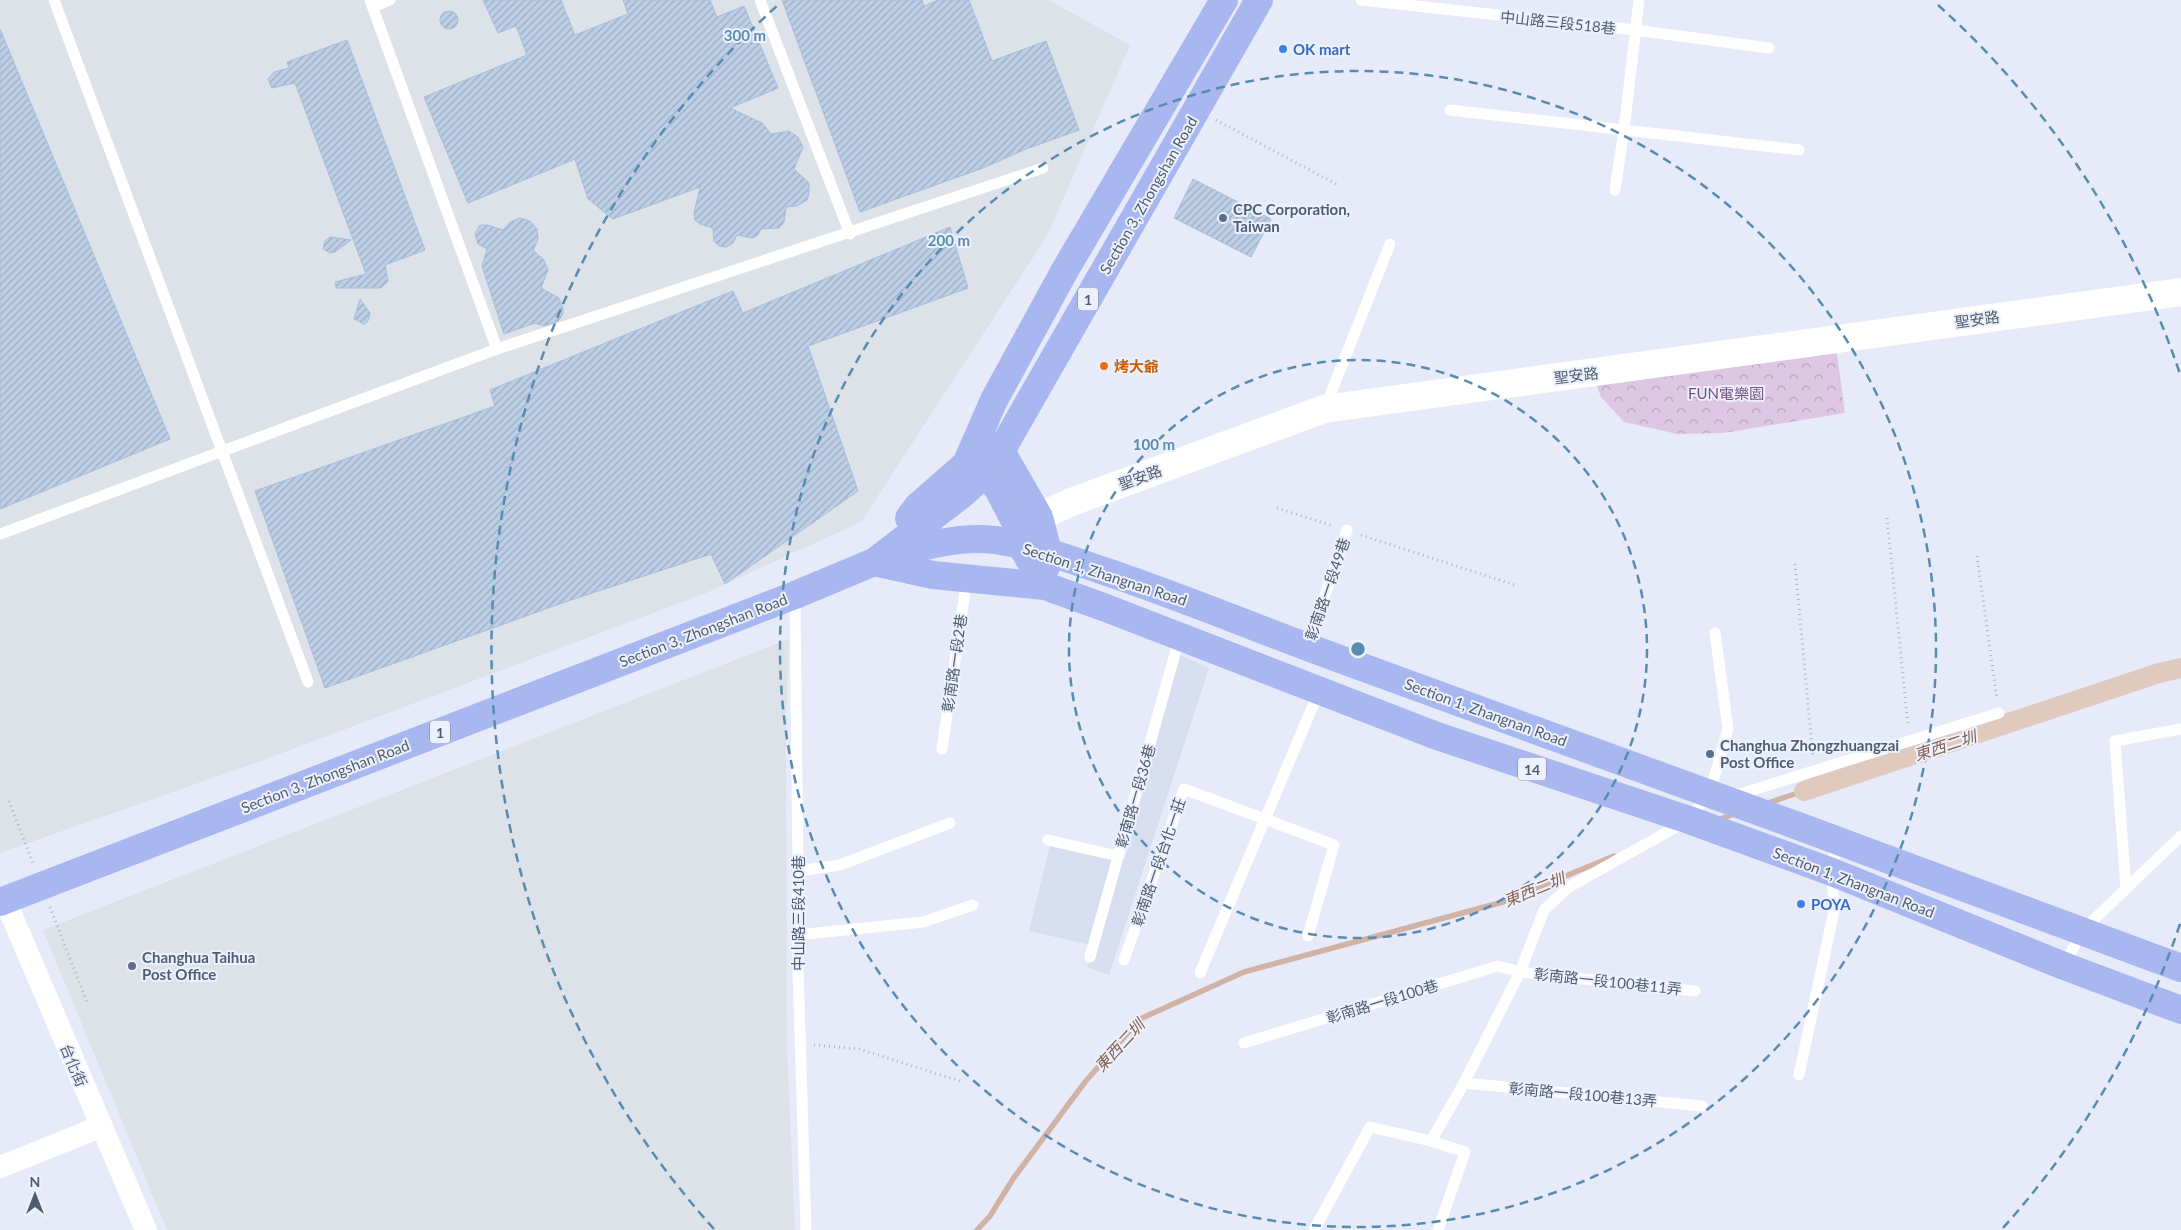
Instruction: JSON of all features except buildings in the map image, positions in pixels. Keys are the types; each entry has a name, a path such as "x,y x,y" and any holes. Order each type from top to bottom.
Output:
{"main road":[{"name":"Section 3, Zhongshan Road","path":"990,445 994,400 1065,270 1224,0"},
{"name":"Section 3, Zhongshan Road","path":"2,898 795,595 874,562 932,519 976,468 1196,110 1259,0"},
{"path":"990,445 1032,536 1045,586"},
{"path":"976,468 998,490 1032,536"},
{"name":"Section 1, Zhangnan Road","path":"1032,536 1127,578 1307,648 1710,792 2181,968"},
{"path":"874,562 928,545 958,540 993,540"},
{"name":"Section 1, Zhangnan Road","path":"874,562 933,575 1045,586 1438,736 1689,820 1832,872 2064,966 2181,1010"}],"street":[{"name":"聖安路","path":"993,540 1032,536 1069,503 1324,410 2181,292"},
{"name":"台化街","path":"2,898 146,1230"},
{"path":"0,1166 100,1127"}],"lane":[{"path":"54,0 308,682"},
{"path":"390,0 372,3 497,349"},
{"path":"760,0 850,234"},
{"name":"中山路三段518巷","path":"1361,0 1636,30 1770,48"},
{"name":"中山路三段518巷","path":"1615,190 1639,0"},
{"path":"1450,110 1799,150"},
{"path":"0,534 221,450 497,349 850,234 1043,168"},
{"path":"1324,410 1390,244"},
{"name":"彰南路一段49巷","path":"1307,648 1347,530"},
{"name":"彰南路一段2巷","path":"942,749 966,578"},
{"name":"中山路三段410巷","path":"795,595 797,935 806,1230"},
{"path":"1431,1141 1464,1083 1520,972 1544,910 1568,887 1689,820 1710,792 1728,728 1714,632"},
{"name":"彰南路一段36巷","path":"1090,957 1180,636"},
{"path":"1200,973 1320,690"},
{"path":"1710,792 1740,794 1999,714"},
{"path":"2126,888 2115,741 2181,729"},
{"name":"彰南路一段台化一莊","path":"1124,960 1184,789 1334,845 1308,936"},
{"path":"798,871 840,864 950,823"},
{"path":"2064,966 2082,931 2181,836"},
{"path":"1048,840 1118,856"},
{"path":"1799,1075 1834,911 1832,872 1838,840"},
{"path":"797,935 923,922 973,905"},
{"name":"彰南路一段100巷","path":"1244,1043 1498,966 1520,972"},
{"name":"彰南路一段100巷11弄","path":"1520,972 1695,991"},
{"name":"彰南路一段100巷13弄","path":"1464,1083 1702,1106"},
{"path":"1314,1230 1370,1127 1431,1141 1465,1152 1438,1230"}],"path":[{"path":"1196,110 1336,184"},
{"path":"1277,508 1515,585"},
{"path":"1887,518 1909,741"},
{"path":"1978,556 1999,714"},
{"path":"1795,564 1815,771"},
{"path":"801,1044 859,1048 963,1082"}],"shaded area":[{"path":"0,0 1048,0 1130,45 1047,236 861,522 706,593 261,761 0,853"},
{"path":"789,639 786,717 787,1047 795,1230 167,1230 43,930"},
{"path":"1180,655 1209,668 1109,975 1087,967 1095,946 1029,931 1050,845 1125,859"}],"green space":[{"name":"FUN電樂園","path":"1835,339 1845,413 1723,433 1677,434 1624,422 1601,397 1592,373"}],"waterway":[{"name":"東西二圳","path":"1804,791 2159,673 2181,668"},
{"name":"東西二圳","path":"1765,804 1804,791"},
{"name":"東西二圳","path":"1717,820 1737,813"},
{"name":"東西二圳","path":"977,1230 990,1216 1013,1179 1085,1082 1140,1019 1244,972 1503,902 1614,856"}],"place":[{"name":"OK mart","path":"1283,49"},
{"name":"CPC Corporation, Taiwan","path":"1223,218"},
{"name":"烤大爺","path":"1104,366"},
{"name":"Changhua Zhongzhuangzai Post Office","path":"1710,754"},
{"name":"POYA","path":"1801,904"},
{"name":"Changhua Taihua Post Office","path":"132,966"}]}
